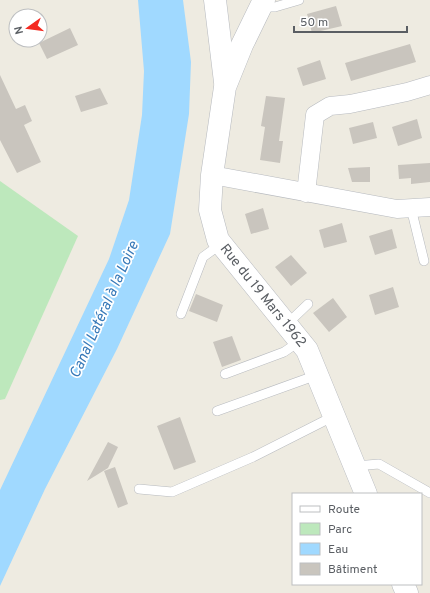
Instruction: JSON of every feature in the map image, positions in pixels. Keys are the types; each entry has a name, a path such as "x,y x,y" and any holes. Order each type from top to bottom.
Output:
{"street":[{"path":"215,0 225,88"},
{"name":"Rue du 19 Mars 1962","path":"262,4 242,45 225,88 212,175 210,210 221,244 307,350 366,493"},
{"path":"306,193 315,115 330,106 400,94 430,85"},
{"path":"212,175 397,209 430,207"}],"lane":[{"path":"262,4 274,7 299,0"},
{"path":"411,208 424,261"},
{"path":"181,314 203,257 221,244"},
{"path":"225,374 284,352 308,304"},
{"path":"217,411 317,375"},
{"path":"139,489 172,492 253,457 334,416"},
{"path":"355,466 379,464 430,493"}],"green space":[{"path":"0,181 78,236 5,399 0,400"}],"water":[{"name":"Canal Latéral à la Loire","path":"138,0 183,0 191,62 189,114 170,234 117,349 45,489 0,586 0,490 109,259 129,200 142,115 144,71"}],"building":[{"path":"336,6 342,26 312,33 307,14"},
{"path":"70,28 78,45 47,59 42,48 48,48 48,39"},
{"path":"410,44 416,62 351,81 345,63"},
{"path":"320,60 326,79 303,86 297,68"},
{"path":"0,75 16,109 25,105 32,121 24,125 41,162 17,173 0,140"},
{"path":"100,88 108,104 81,112 75,96"},
{"path":"266,96 285,98 279,141 283,141 280,163 260,160 265,127 261,126"},
{"path":"417,119 422,138 398,146 392,127"},
{"path":"373,122 377,138 353,144 349,128"},
{"path":"430,163 430,182 411,184 411,178 399,179 398,165"},
{"path":"370,167 370,182 352,182 348,168"},
{"path":"263,208 269,229 251,234 245,214"},
{"path":"342,223 347,242 324,248 319,230"},
{"path":"392,229 397,248 375,255 369,236"},
{"path":"291,255 307,273 291,286 275,267"},
{"path":"393,287 399,307 375,315 369,295"},
{"path":"196,294 223,305 217,322 189,311"},
{"path":"333,298 347,317 329,332 313,313"},
{"path":"232,336 241,360 222,367 213,342"},
{"path":"180,417 196,462 174,470 157,426"},
{"path":"108,442 118,447 108,468 87,481"},
{"path":"115,467 128,504 118,508 104,471"}]}
